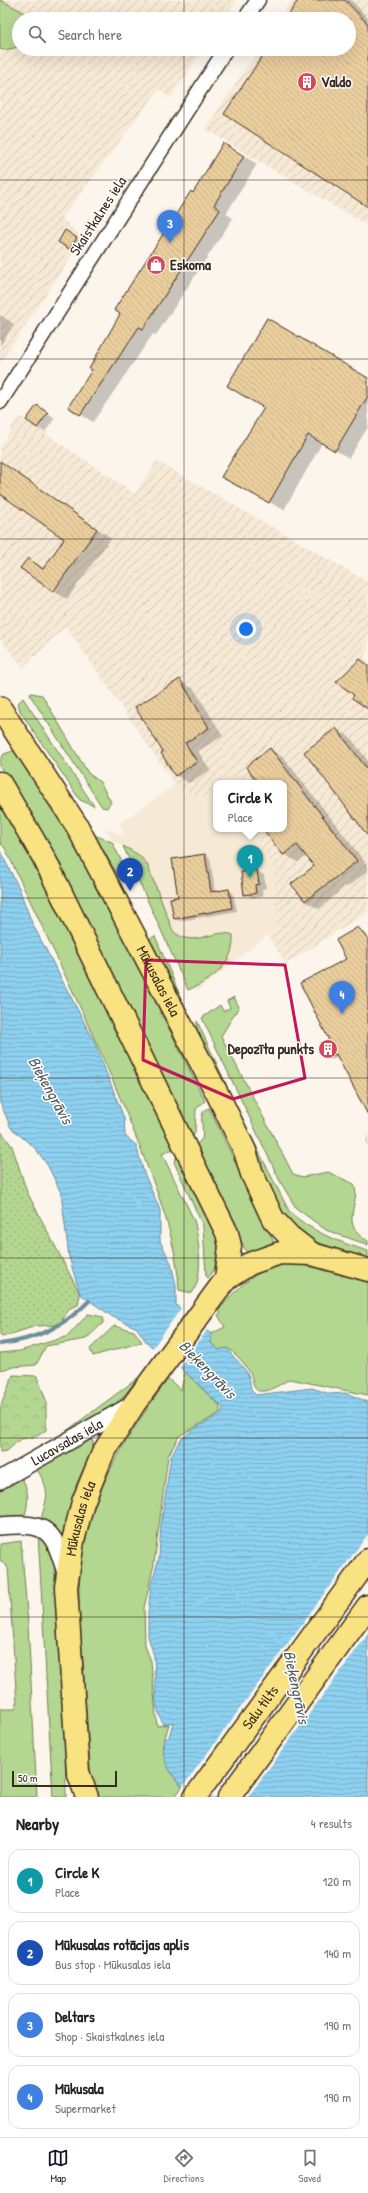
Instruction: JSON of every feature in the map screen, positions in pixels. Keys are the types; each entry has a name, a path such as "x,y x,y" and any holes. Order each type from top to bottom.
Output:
{"highway":[{"name":"Mūkusalas iela","path":"0,708 72,819 87,845 219,1097 245,1151 252,1174 273,1218 290,1237 312,1254"},
{"name":"Mūkusalas iela","path":"0,783 44,858 227,1233 230,1246 226,1280"},
{"name":"Mūkusalas iela","path":"87,1797 78,1772 66,1587 67,1574 83,1502 103,1452 134,1404 226,1280 249,1264 280,1252 312,1254 368,1270"},
{"name":"Salu tilts","path":"195,1797 368,1560"},
{"name":"Salu tilts","path":"229,1797 368,1606"},
{"path":"76,1797 78,1772"}],"street":[{"path":"250,12 258,0"},
{"name":"Skaistkalnes iela","path":"0,402 222,56"},
{"name":"Lucavsalas iela","path":"0,1480 134,1404"},
{"path":"0,1526 28,1524 47,1531 59,1549 67,1574"}],"highlighted area":[{"path":"146,960 285,965 305,1078 233,1099 143,1060"}],"shaded area":[{"path":"0,0 237,0 229,12 12,12 12,56 198,56 170,99 159,89 62,218 83,239 0,363"},
{"name":"Valdo","path":"292,0 368,0 368,226 205,129 254,56 356,56 356,12 284,12"},
{"path":"18,418 23,418 135,494 157,461 368,582 368,649 364,657 368,660 368,912 286,964 267,934 277,927 274,868 251,832 287,832 287,780 213,780 213,796 200,798 175,785 66,626 23,667 0,639 0,447"},
{"path":"175,785 200,798 213,796 213,832 251,832 274,868 277,927 198,991 133,852 112,840 106,829 125,836 120,823"}],"green space":[{"path":"0,0 22,12 12,12 12,48 0,49"},
{"path":"31,693 42,695 88,773 100,782 111,802 107,808 102,807 30,695"},
{"path":"23,698 94,806 80,800 20,711 18,703"},
{"path":"13,751 21,752 75,840 205,1101 196,1109 195,1132 192,1138 30,810 0,767 0,760 4,754"},
{"path":"0,798 177,1147 162,1154 194,1220 196,1228 199,1247 199,1268 196,1286 192,1293 179,1290 170,1232 159,1196 138,1142 74,994 5,848 0,843"},
{"path":"94,835 112,842 130,878 123,881 119,877"},
{"path":"123,846 139,855 147,864 173,931 188,939 196,939 226,933 233,935 233,945 226,963 213,976 197,986 188,990"},
{"path":"155,936 179,993 175,992 148,940"},
{"path":"234,997 239,1007 221,1036 293,1174 303,1177 328,1172 354,1184 356,1191 352,1221 354,1228 359,1235 368,1241 368,1245 326,1230 296,1208 280,1181 202,1018 220,1005 223,1011 230,1008 227,1001"},
{"path":"197,1021 226,1084 225,1090 197,1030"},
{"path":"231,1097 289,1211 306,1225 326,1236 368,1251 368,1259 313,1241 281,1217"},
{"path":"209,1108 274,1242 247,1253 194,1147 202,1139 202,1117 205,1110"},
{"path":"0,1130 12,1146 27,1192 80,1294 78,1305 70,1308 61,1322 56,1325 36,1326 2,1337 0,1334"},
{"path":"178,1155 217,1237 218,1252 214,1270 208,1278 206,1276 203,1226 174,1162"},
{"path":"282,1263 299,1264 368,1282 368,1395 290,1379 267,1391 260,1391 255,1388 250,1373 237,1356 227,1348 219,1350 211,1343 211,1334 225,1327 218,1315 221,1313 219,1310 226,1302 240,1287 254,1276"},
{"path":"88,1314 103,1317 103,1323 86,1339 46,1346 36,1365 0,1370 0,1353 20,1351 68,1336"},
{"path":"114,1326 134,1331 142,1342 93,1356 90,1349"},
{"path":"185,1372 220,1406 220,1413 179,1436 168,1456 154,1564 144,1608 145,1646 151,1661 157,1726 169,1724 162,1748 175,1778 182,1787 175,1797 96,1797 91,1782 79,1606 80,1572 85,1541 93,1512 103,1485 116,1458 168,1379 181,1390"},
{"path":"13,1375 37,1376 46,1400 46,1430 36,1437 20,1439 7,1451 0,1452 0,1408"},
{"path":"138,1378 123,1397 107,1411 28,1457 26,1455 65,1432"},
{"path":"90,1440 93,1441 93,1447 77,1483 62,1535 41,1519 46,1498 46,1488 37,1469"},
{"path":"22,1478 28,1496 25,1515 0,1517 0,1490"},
{"path":"38,1534 50,1547 54,1560 65,1741 66,1797 53,1797"},
{"path":"21,1541 28,1624 37,1797 0,1797 0,1709 15,1709 17,1704 8,1568 0,1560 0,1544"}],"water":[{"name":"Bieķengrāvis","path":"0,851 19,888 32,923 94,1041 124,1118 125,1136 136,1145 144,1173 160,1210 160,1241 171,1263 176,1285 176,1305 211,1334 211,1343 219,1350 227,1348 247,1373 251,1389 256,1395 312,1388 330,1394 346,1393 368,1402 368,1797 194,1797 176,1779 164,1757 164,1740 169,1737 173,1722 163,1725 156,1705 154,1656 148,1636 148,1613 151,1584 159,1558 161,1524 171,1456 180,1440 194,1429 221,1414 223,1408 181,1368 147,1343 137,1328 113,1317 80,1294 69,1257 61,1193 48,1166 36,1149 11,1128 0,1102"}],"pier":[{"path":"182,1307 208,1329 179,1369 152,1349"},
{"path":"368,1534 368,1634 248,1797 190,1797 181,1789"}],"building":[{"name":"Valdo","path":"298,0 345,0 368,24 368,207 224,114 262,56 356,56 356,12 290,12"},
{"path":"223,143 244,156 214,205 220,210 143,329 139,327 80,415 68,407 92,370 89,369 120,314 114,310 191,191 193,193"},
{"path":"65,230 77,238 69,249 58,242"},
{"path":"267,318 368,378 368,396 335,451 308,435 269,503 221,477 264,408 227,386"},
{"path":"37,405 48,413 37,428 26,420"},
{"path":"0,461 97,529 53,592 20,568 28,558 43,569 64,539 0,494"},
{"path":"360,659 368,665 368,709 352,698 354,695 336,682"},
{"path":"180,679 209,728 185,743 197,762 175,776 161,753 163,752 135,707"},
{"path":"336,728 368,770 368,836 304,752"},
{"path":"270,748 357,861 305,901 291,884 314,866 297,845 283,855 265,832 287,832 287,780 256,780 246,767"},
{"path":"205,854 211,892 229,889 232,908 174,919 170,898 178,897 172,859"},
{"path":"257,870 259,884 255,885 256,893 244,895 241,872"},
{"path":"358,927 368,939 368,1115 336,1054 327,1058 320,1044 329,1040 300,983 346,959 336,940"}],"waterway":[{"path":"0,1344 25,1339 60,1325 89,1301"}],"place":[{"name":"Valdo","path":"307,82"},
{"name":"Deltars","path":"170,243"},
{"name":"Eskoma","path":"156,265"},
{"name":"Circle K","path":"250,878"},
{"name":"Mūkusalas rotācijas aplis","path":"130,891"},
{"name":"Mūkusala","path":"342,1014"},
{"name":"Depozīta punkts","path":"328,1049"}]}
